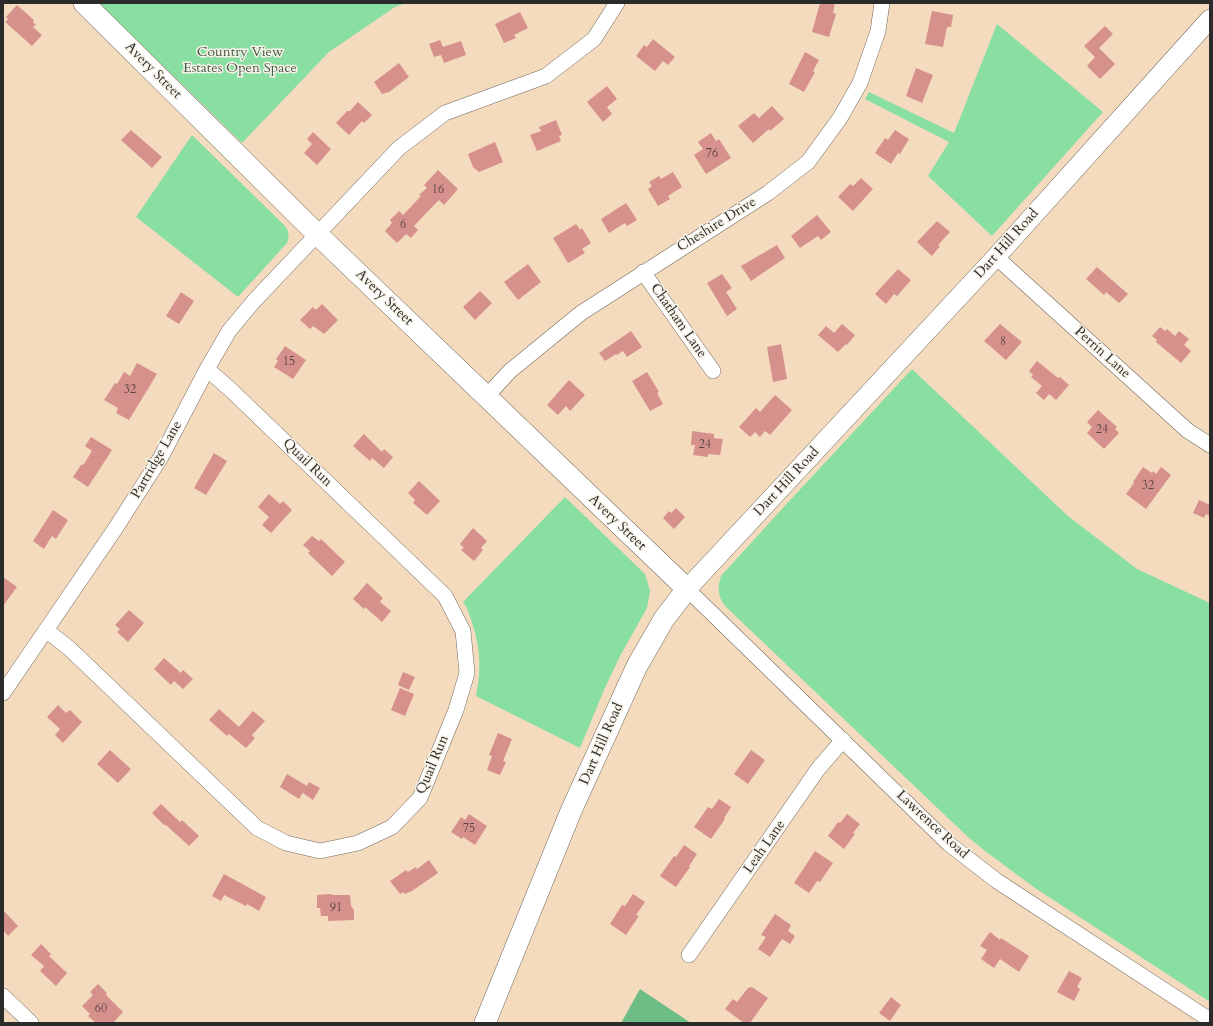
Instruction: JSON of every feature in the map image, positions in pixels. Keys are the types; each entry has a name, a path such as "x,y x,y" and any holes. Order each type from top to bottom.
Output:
{"main road":[{"name":"Avery Street","path":"84,3 317,234 687,589"},
{"name":"Dart Hill Road","path":"484,1023 571,812 637,666 664,619 687,589"}],"street":[{"name":"Partridge Lane","path":"3,693 115,529 161,457 207,369 229,331 254,301 399,148 446,113 546,76 594,39 618,3"},
{"name":"Cheshire Drive","path":"486,397 510,371 581,313 768,193 808,162 840,118 860,83 878,31 882,3"},
{"name":"Dart Hill Road","path":"687,589 996,257 1210,19"},
{"name":"Perrin Lane","path":"996,257 1188,432 1210,445"},
{"name":"Chatham Lane","path":"643,272 713,371"},
{"name":"Quail Run","path":"46,630 70,649 257,828 286,843 320,851 358,843 392,827 420,798 456,710 467,673 463,631 445,596 238,396 207,369"},
{"name":"Lawrence Road","path":"687,589 949,844 997,882 1210,1020"},
{"name":"Leah Lane","path":"689,956 818,769 843,740"},
{"path":"3,996 32,1023"}],"green space":[{"name":"Country View Estates Open Space","path":"99,3 406,3 395,7 329,52 242,143"},
{"path":"997,24 1103,112 992,236 928,176 949,142 865,99 869,92 954,133"},
{"path":"192,135 287,229 287,243 238,297 136,217"},
{"path":"912,369 1068,516 1137,569 1210,603 1210,1002 1035,888 985,851 968,837 726,607 721,600 719,585 721,576"},
{"path":"565,497 645,574 650,591 647,608 620,656 580,748 476,696 479,672 477,640 466,606 463,602"},
{"path":"640,989 691,1023 621,1023"}],"building":[{"path":"820,3 835,3 833,13 836,14 829,37 812,32"},
{"path":"17,5 34,20 33,22 36,25 33,27 42,35 32,46 5,22 8,19 6,17"},
{"path":"932,11 953,15 951,27 947,27 943,47 925,44"},
{"path":"520,12 528,28 514,35 516,38 504,43 495,24"},
{"path":"1105,26 1113,34 1099,48 1115,64 1100,79 1087,66 1095,57 1084,46"},
{"path":"653,39 675,57 668,65 663,61 655,71 636,56 644,45 647,47"},
{"path":"440,40 443,47 461,41 466,55 444,63 441,55 434,57 429,44"},
{"path":"805,52 819,60 813,71 815,72 804,92 789,84"},
{"path":"399,63 409,77 389,92 382,94 374,82"},
{"path":"916,68 933,75 922,103 906,96"},
{"path":"607,86 617,99 607,107 612,114 603,122 587,102"},
{"path":"358,102 372,115 364,123 362,121 349,135 336,123"},
{"path":"772,106 784,119 770,131 769,129 753,143 738,126 754,113 759,118"},
{"path":"556,120 562,135 559,136 561,141 537,151 530,135 541,131 539,127"},
{"path":"131,130 162,157 152,168 121,140"},
{"path":"895,130 909,139 900,154 898,153 891,164 875,153 885,138 888,140"},
{"path":"313,132 331,149 317,165 304,153 312,144 307,139"},
{"path":"711,133 716,141 719,139 731,158 706,174 694,155 703,149 698,142"},
{"path":"495,142 503,162 479,172 473,167 468,154"},
{"path":"438,170 458,189 444,205 439,200 432,207 414,226 418,230 411,238 406,234 397,243 385,231 392,223 390,220 399,211 403,215 421,196 419,195 427,188 424,185"},
{"path":"673,172 682,187 668,196 670,199 658,206 648,189 652,186 649,182 659,176 661,179"},
{"path":"861,178 873,189 853,211 838,197 850,184 853,186"},
{"path":"626,203 637,220 627,226 625,223 609,233 601,219"},
{"path":"817,215 831,232 821,240 818,236 800,248 791,236"},
{"path":"937,221 950,232 938,245 940,246 932,256 917,242"},
{"path":"576,224 580,230 582,228 591,243 582,249 585,253 568,263 553,238"},
{"path":"777,245 785,258 751,281 741,266"},
{"path":"528,264 541,282 518,300 504,282"},
{"path":"1097,267 1128,294 1119,303 1106,292 1104,295 1086,279"},
{"path":"898,269 911,280 897,296 894,294 886,304 875,294"},
{"path":"722,274 732,288 726,292 737,309 727,316 707,283"},
{"path":"480,291 492,303 475,320 463,307"},
{"path":"181,292 194,301 179,324 166,316"},
{"path":"322,304 338,320 324,334 313,326 310,329 300,320 313,307 316,310"},
{"path":"842,324 855,335 847,345 846,344 838,352 818,335 826,326 834,333"},
{"path":"1000,324 1022,342 1006,360 984,341"},
{"path":"1160,327 1165,331 1167,329 1175,336 1179,331 1189,339 1184,345 1191,351 1181,363 1156,342 1157,340 1152,336"},
{"path":"631,331 642,347 627,357 623,351 605,361 599,353"},
{"path":"781,344 787,379 773,382 767,347"},
{"path":"285,346 306,360 293,379 274,367 278,361 276,359"},
{"path":"1037,361 1069,385 1056,400 1049,394 1044,400 1036,393 1042,386 1031,377 1033,375 1029,371"},
{"path":"137,363 157,374 129,420 116,413 118,408 104,400 115,383 117,384 124,372 130,376"},
{"path":"647,372 659,392 657,393 663,404 650,411 632,381"},
{"path":"569,380 585,395 570,411 566,406 558,415 547,405"},
{"path":"775,395 792,410 770,435 765,431 760,437 755,432 750,437 739,427 756,408 760,412"},
{"path":"1098,410 1117,427 1115,429 1119,433 1104,449 1087,433 1092,427 1087,422"},
{"path":"692,431 714,434 714,438 723,439 720,455 708,454 708,457 693,455 695,445 691,445"},
{"path":"364,434 382,452 384,449 393,457 384,468 372,458 370,461 353,446"},
{"path":"91,437 112,450 88,487 73,477 81,465 84,464 92,451 85,446"},
{"path":"214,453 227,461 206,495 194,488"},
{"path":"1143,467 1152,473 1153,471 1156,474 1161,467 1171,475 1146,509 1126,494"},
{"path":"419,481 440,501 427,515 413,503 415,500 408,493"},
{"path":"269,494 280,504 283,501 292,510 271,533 262,525 269,517 258,507"},
{"path":"1199,500 1210,505 1210,516 1206,514 1204,518 1193,513"},
{"path":"676,508 685,517 674,529 663,518 669,511 671,513"},
{"path":"53,510 68,520 56,539 52,536 44,549 33,541"},
{"path":"473,528 487,541 481,548 483,550 474,561 461,550 464,548 460,544"},
{"path":"312,536 319,541 321,539 345,562 332,576 308,553 310,551 303,545"},
{"path":"3,577 17,587 3,606"},
{"path":"367,583 383,598 380,602 391,611 382,622 353,599"},
{"path":"129,610 144,623 128,642 117,632 120,629 115,625"},
{"path":"164,658 181,673 183,670 193,679 183,689 174,681 171,685 154,669"},
{"path":"403,672 415,677 409,690 398,685"},
{"path":"400,688 414,694 405,716 391,710"},
{"path":"58,705 66,713 70,710 82,722 63,743 55,735 60,729 47,717"},
{"path":"219,709 239,727 253,711 265,721 252,735 255,738 246,748 229,734 227,736 209,720"},
{"path":"498,733 512,739 503,761 506,762 500,775 487,770 492,756 489,755"},
{"path":"110,750 131,769 118,783 97,764"},
{"path":"751,750 765,760 748,784 734,774"},
{"path":"287,774 307,786 299,799 280,787"},
{"path":"309,782 320,788 313,800 303,793"},
{"path":"719,799 731,807 724,818 725,819 711,839 694,827 708,807 712,809"},
{"path":"161,804 180,822 182,820 199,836 189,846 152,813"},
{"path":"469,814 487,826 475,845 463,837 462,839 451,832 461,817 465,820"},
{"path":"847,814 860,824 844,849 828,836 838,822 840,823"},
{"path":"684,845 697,854 676,887 660,876"},
{"path":"815,851 833,863 820,882 817,881 809,893 794,883"},
{"path":"429,860 438,873 412,891 405,894 403,892 400,894 390,881 406,870 408,872 416,867 417,869"},
{"path":"224,874 266,897 259,911 247,904 246,906 224,895 221,901 212,896"},
{"path":"633,894 645,902 636,915 639,916 626,935 610,924 622,905 625,906"},
{"path":"317,895 350,895 351,906 354,910 354,920 328,921 328,916 321,916 320,908 317,908"},
{"path":"3,910 18,926 8,936 3,930"},
{"path":"775,914 791,925 788,931 795,936 790,944 782,939 770,957 758,949 766,937 761,935"},
{"path":"990,932 1000,940 1001,938 1029,956 1019,972 1000,959 994,968 981,959 987,950 980,946"},
{"path":"41,944 51,954 49,956 67,973 56,986 40,971 44,966 31,955"},
{"path":"1069,971 1082,978 1077,987 1080,989 1074,1001 1057,992"},
{"path":"98,984 107,993 106,995 123,1012 113,1023 96,1023 88,1016 90,1014 82,1006 93,995 90,992"},
{"path":"752,987 768,998 750,1023 744,1023 725,1009 733,999 737,1002 748,988"},
{"path":"891,997 901,1005 890,1021 879,1013"}]}
